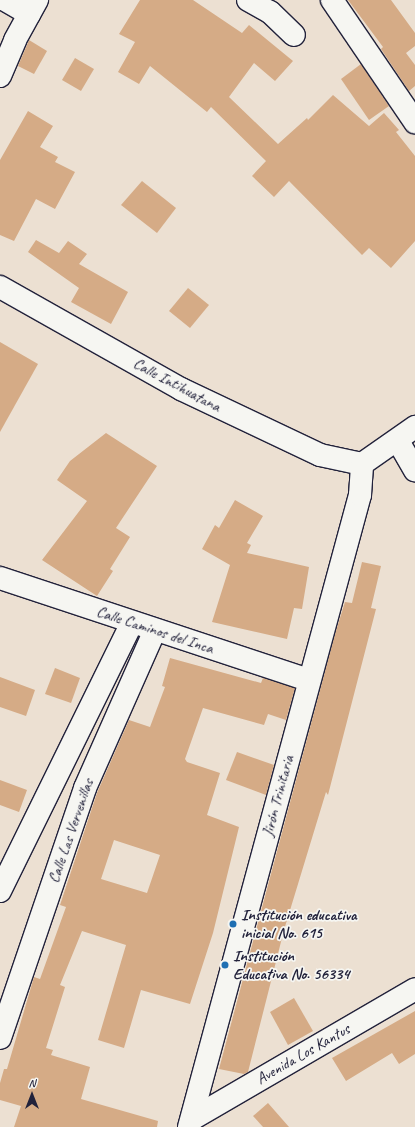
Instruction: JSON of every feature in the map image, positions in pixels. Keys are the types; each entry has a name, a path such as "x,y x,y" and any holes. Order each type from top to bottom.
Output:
{"street":[{"path":"0,76 33,7 5,0"},
{"path":"248,0 270,12 294,35"},
{"path":"332,0 415,122"},
{"name":"Calle Intihuatana","path":"0,287 181,389 320,455 362,464"},
{"path":"362,464 398,441 415,427"},
{"path":"398,441 415,471"},
{"name":"Jirón Trinitaria","path":"190,1123 360,495 362,464"},
{"name":"Calle Caminos del Inca","path":"0,578 132,623 310,680"},
{"name":"Calle Las Vervenillas","path":"0,891 132,623"},
{"name":"Calle Las Vervenillas","path":"0,1038 85,788 155,630"},
{"name":"Avenida Los Kantus","path":"190,1123 415,989"}],"building":[{"path":"140,0 193,0 242,33 249,25 293,61 275,81 254,63 229,97 278,144 307,118 308,120 333,95 369,126 384,113 399,130 396,132 415,156 415,241 391,268 369,248 362,255 289,181 274,197 252,176 266,161 211,107 207,112 150,66 139,84 118,72 135,42 119,34"},
{"path":"348,0 391,0 415,33 415,46 406,53 415,65 415,86 409,91 381,49 383,47"},
{"path":"29,40 47,51 34,74 18,66"},
{"path":"75,58 94,69 81,91 62,80"},
{"path":"361,64 389,106 369,120 341,79"},
{"path":"28,111 53,126 40,147 58,157 55,162 75,172 55,209 36,199 14,241 0,235 0,160"},
{"path":"142,181 176,208 157,233 121,205"},
{"path":"36,240 59,253 68,241 87,254 79,264 128,292 111,324 71,302 79,288 28,252"},
{"path":"188,288 209,305 190,328 169,311"},
{"path":"0,342 38,364 0,432"},
{"path":"106,433 157,466 116,528 130,537 110,569 113,571 97,596 42,560 87,501 57,480 70,461"},
{"path":"235,500 263,516 247,543 251,545 247,553 309,567 302,609 294,608 287,639 212,622 230,565 202,549 215,525 219,528"},
{"path":"362,562 381,566 371,608 376,609 328,795 326,792 284,930 248,1072 244,1074 219,1069 335,634 345,602 352,603"},
{"path":"170,658 261,683 263,678 295,688 286,720 268,714 264,725 203,708 185,759 187,762 220,773 207,815 239,827 213,933 190,1004 141,990 124,1048 98,1040 126,945 82,931 60,985 65,987 46,1048 53,1050 51,1055 90,1067 81,1099 158,1121 157,1127 14,1127 21,1106 0,1100 0,1083 4,1069 7,1069 34,977 40,979 66,907 60,905 97,793 129,720 150,727 165,687 162,686","holes":["114,840 160,855 147,893 101,879"]},
{"path":"55,668 80,678 71,703 45,694"},
{"path":"0,677 35,690 26,716 0,707"},
{"path":"237,752 274,765 266,795 226,780"},
{"path":"0,780 27,790 19,812 0,805"},
{"path":"294,998 313,1031 288,1045 270,1012"},
{"path":"415,1011 415,1054 399,1064 392,1053 346,1081 332,1058"},
{"path":"268,1103 289,1127 263,1127 253,1116"}],"place":[{"name":"Institución educativa inicial No. 615","path":"233,924"},
{"name":"Institución Educativa No. 56334","path":"225,965"}]}
